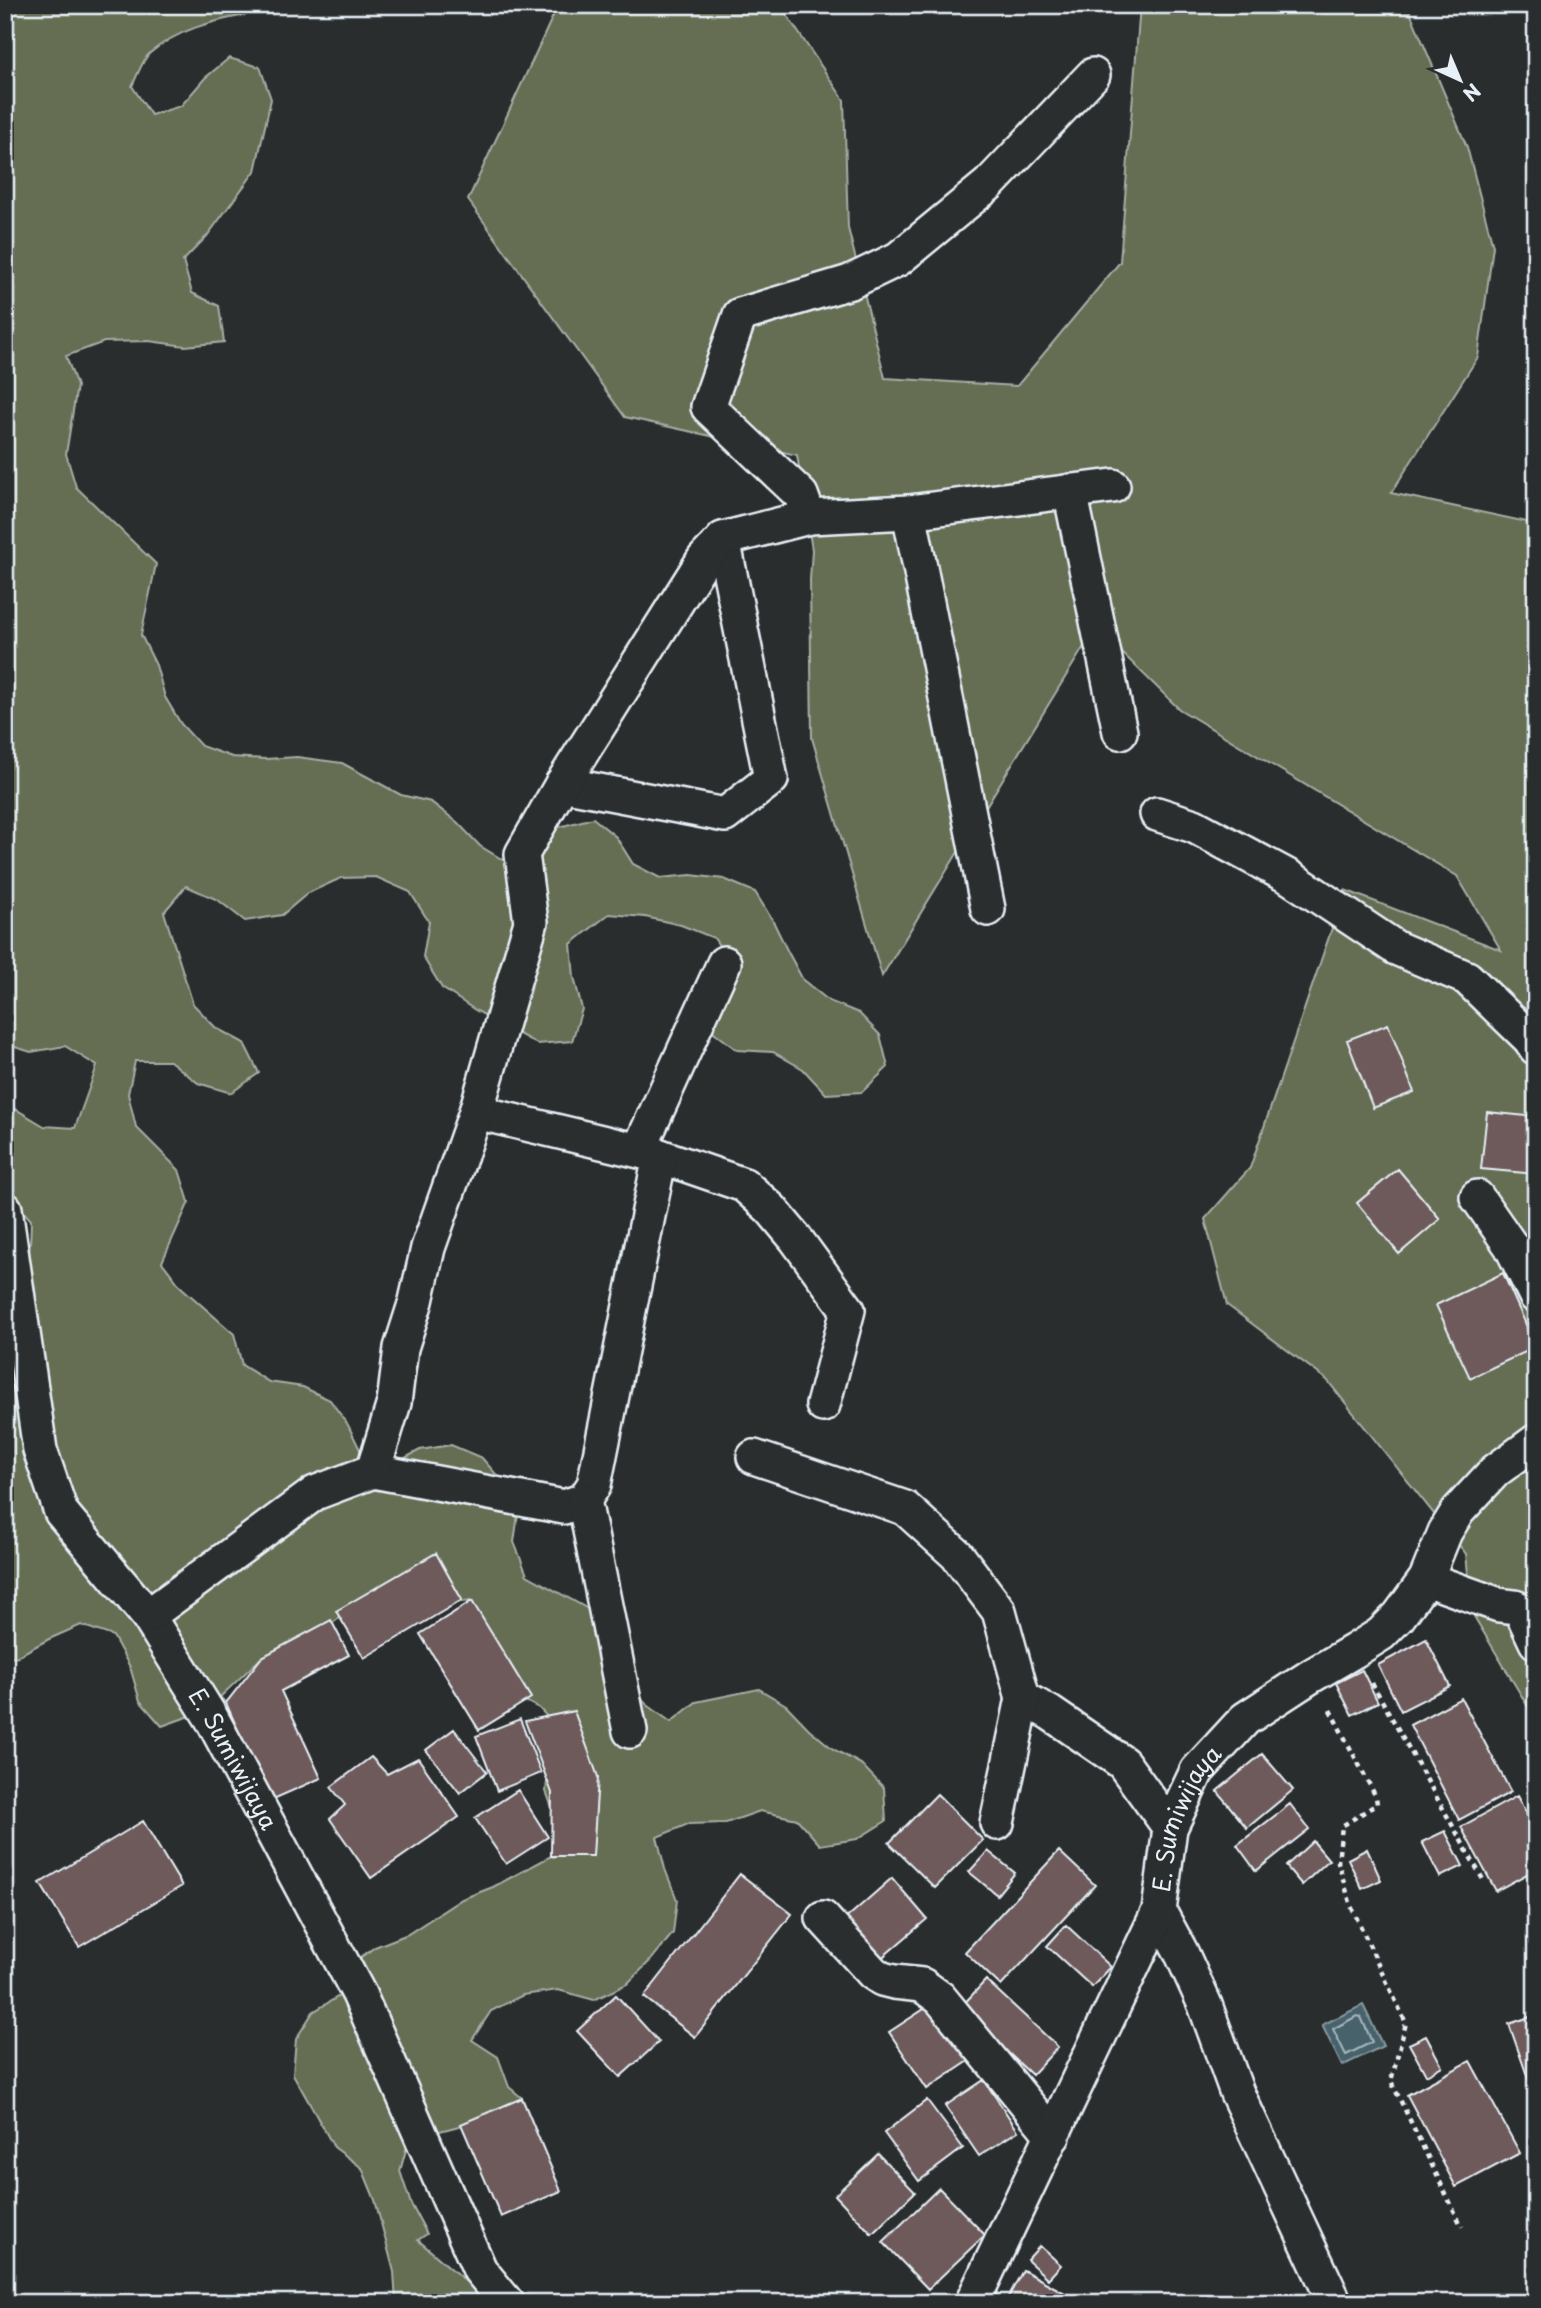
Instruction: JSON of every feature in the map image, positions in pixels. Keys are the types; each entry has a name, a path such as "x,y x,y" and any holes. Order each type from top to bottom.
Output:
{"street":[{"path":"809,517 801,495 708,407 740,315 850,282 898,259 989,184 1093,75"},
{"path":"373,1471 394,1403 401,1349 428,1248 476,1112 531,922 522,854 562,784 704,559 723,539 809,517 909,512 1113,486"},
{"path":"1070,491 1120,732"},
{"path":"909,512 988,909"},
{"path":"562,784 725,815 771,779 723,539"},
{"path":"1157,814 1194,826 1291,878 1396,948 1467,978 1536,1048"},
{"path":"148,1616 315,1493 373,1471 564,1507 584,1500 594,1485 650,1153 724,963"},
{"path":"476,1112 650,1153 744,1185 771,1209 796,1239 848,1310 823,1405"},
{"path":"1477,1197 1511,1246 1536,1296"},
{"name":"E. Sumiwijaya","path":"5,1209 40,1450 61,1512 148,1616 212,1719 359,1994 480,2270 507,2303"},
{"name":"E. Sumiwijaya","path":"972,2303 1159,1911 1170,1828 1197,1771 1245,1719 1381,1634 1399,1616 1426,1579 1445,1532 1458,1511 1495,1471 1536,1441"},
{"path":"754,1457 905,1508 957,1555 999,1611 1023,1698 997,1823"},
{"path":"584,1500 630,1731"},
{"path":"1426,1579 1499,1605 1515,1606 1521,1610 1536,1643"},
{"path":"1023,1698 1050,1713 1123,1763 1170,1828"},
{"path":"1159,1911 1201,1994 1237,2092 1335,2303"},
{"path":"823,1918 873,1973 882,1979 922,1985 940,1998 1053,2136"}],"path":[{"path":"1354,1651 1485,1883"},
{"path":"1311,1676 1376,1797 1377,1804 1342,1826 1338,1862 1351,1906 1406,2023 1391,2081 1462,2227"}],"green space":[{"path":"5,5 245,5 246,15 195,28 160,45 147,56 132,86 151,115 181,106 205,78 229,58 260,67 271,99 255,171 207,236 183,261 192,293 219,306 224,342 185,346 149,341 104,342 66,356 77,386 66,454 76,487 156,564 141,635 156,665 165,697 181,724 201,746 232,757 297,757 342,763 401,795 431,802 457,822 480,846 508,863 531,842 559,827 593,818 616,837 633,864 660,878 691,875 724,879 755,892 803,980 829,1001 859,1013 880,1035 888,1067 862,1092 826,1094 803,1069 773,1052 737,1050 710,1029 733,967 714,938 681,925 645,917 609,914 571,944 574,977 582,1009 572,1041 537,1044 475,1010 442,988 423,957 429,922 410,892 376,877 341,878 308,893 282,915 245,921 218,900 186,886 164,912 193,1004 216,1028 244,1043 259,1073 231,1093 198,1083 170,1061 135,1061 128,1094 136,1127 179,1170 189,1202 162,1262 181,1287 234,1334 242,1365 269,1382 303,1387 330,1400 348,1425 363,1456 392,1465 420,1450 451,1445 482,1458 503,1482 519,1508 514,1542 527,1575 606,1619 627,1678 646,1704 671,1722 696,1702 759,1689 786,1705 833,1749 861,1764 884,1788 886,1821 857,1839 820,1845 797,1819 760,1811 726,1823 688,1824 657,1837 677,1900 673,1933 651,1960 627,1984 594,2000 558,1990 523,1995 491,2011 472,2040 498,2057 509,2087 522,2098 478,2121 409,2139 400,2171 411,2204 427,2234 418,2240 470,2285 500,2295 532,2296 540,2303 396,2303 394,2272 375,2200 362,2168 334,2147 293,2074 296,2039 313,2012 339,1996 350,1965 375,1947 408,1934 462,1899 493,1887 551,1856 554,1857 558,1824 546,1791 553,1723 539,1708 508,1692 472,1601 346,1613 318,1634 262,1657 220,1697 226,1703 162,1726 140,1701 130,1667 113,1636 81,1625 16,1657 5,1655 5,1293 14,1287 25,1270 31,1220 5,1191 5,1107 17,1110 44,1126 75,1128 97,1066 65,1046 31,1052 5,1044"},
{"path":"558,5 780,5 844,100 848,228 885,378 1017,386 1120,262 1140,5 1407,5 1467,147 1493,246 1478,357 1391,493 1536,524 1536,1720 1472,1613 1466,1554 1327,1380 1227,1305 1205,1219 1250,1168 1345,890 1501,950 1457,876 1179,709 1096,627 882,976 812,738 812,550 797,455 625,417 468,200"}],"water":[{"path":"1363,2005 1383,2046 1342,2066 1322,2025"}],"building":[{"path":"1388,1024 1414,1092 1373,1108 1347,1040"},
{"path":"1487,1112 1536,1117 1536,1174 1481,1169"},
{"path":"1398,1169 1440,1219 1399,1254 1357,1203"},
{"path":"1503,1273 1536,1347 1470,1378 1436,1305"},
{"path":"436,1553 462,1600 364,1658 336,1611"},
{"path":"472,1601 531,1698 479,1730 420,1634"},
{"path":"331,1620 349,1655 281,1691 321,1778 269,1801 226,1703 262,1657"},
{"path":"1426,1639 1450,1686 1401,1711 1378,1665"},
{"path":"1362,1670 1378,1702 1352,1715 1336,1683"},
{"path":"1461,1698 1511,1792 1459,1820 1410,1725"},
{"path":"574,1711 598,1777 593,1856 551,1856 552,1793 525,1721"},
{"path":"520,1719 541,1773 497,1791 476,1736"},
{"path":"454,1729 487,1772 460,1793 426,1750"},
{"path":"1262,1754 1293,1790 1247,1828 1217,1791"},
{"path":"371,1757 387,1774 418,1758 459,1817 371,1878 330,1819 345,1805 331,1787"},
{"path":"518,1790 548,1837 506,1864 475,1818"},
{"path":"937,1794 983,1840 935,1888 889,1843"},
{"path":"1517,1796 1536,1833 1536,1869 1496,1891 1461,1827"},
{"path":"1290,1804 1309,1829 1256,1871 1237,1845"},
{"path":"143,1821 182,1886 79,1947 40,1883"},
{"path":"1445,1831 1463,1866 1440,1877 1422,1842"},
{"path":"1313,1841 1329,1860 1302,1885 1286,1866"},
{"path":"1367,1849 1381,1880 1362,1889 1348,1859"},
{"path":"988,1851 1015,1873 997,1895 969,1872"},
{"path":"1059,1851 1095,1885 1001,1986 965,1952"},
{"path":"740,1874 792,1914 695,2037 644,1997"},
{"path":"892,1878 927,1919 878,1961 843,1921"},
{"path":"1066,1925 1111,1967 1092,1987 1047,1946"},
{"path":"986,1980 1058,2047 1032,2075 960,2008"},
{"path":"616,1995 659,2042 620,2077 577,2031"},
{"path":"938,2000 975,2057 927,2089 889,2032"},
{"path":"1536,2015 1536,2082 1530,2084 1509,2024"},
{"path":"1426,2036 1442,2066 1426,2075 1409,2044"},
{"path":"1470,2061 1520,2153 1456,2187 1407,2095"},
{"path":"984,2080 1018,2131 979,2156 945,2106"},
{"path":"522,2098 561,2191 501,2217 461,2124"},
{"path":"927,2100 963,2148 919,2181 884,2133"},
{"path":"878,2154 915,2192 872,2234 835,2195"},
{"path":"939,2188 985,2235 928,2289 883,2242"},
{"path":"1040,2246 1061,2265 1048,2279 1027,2260"},
{"path":"1023,2270 1083,2303 1005,2303"}]}
